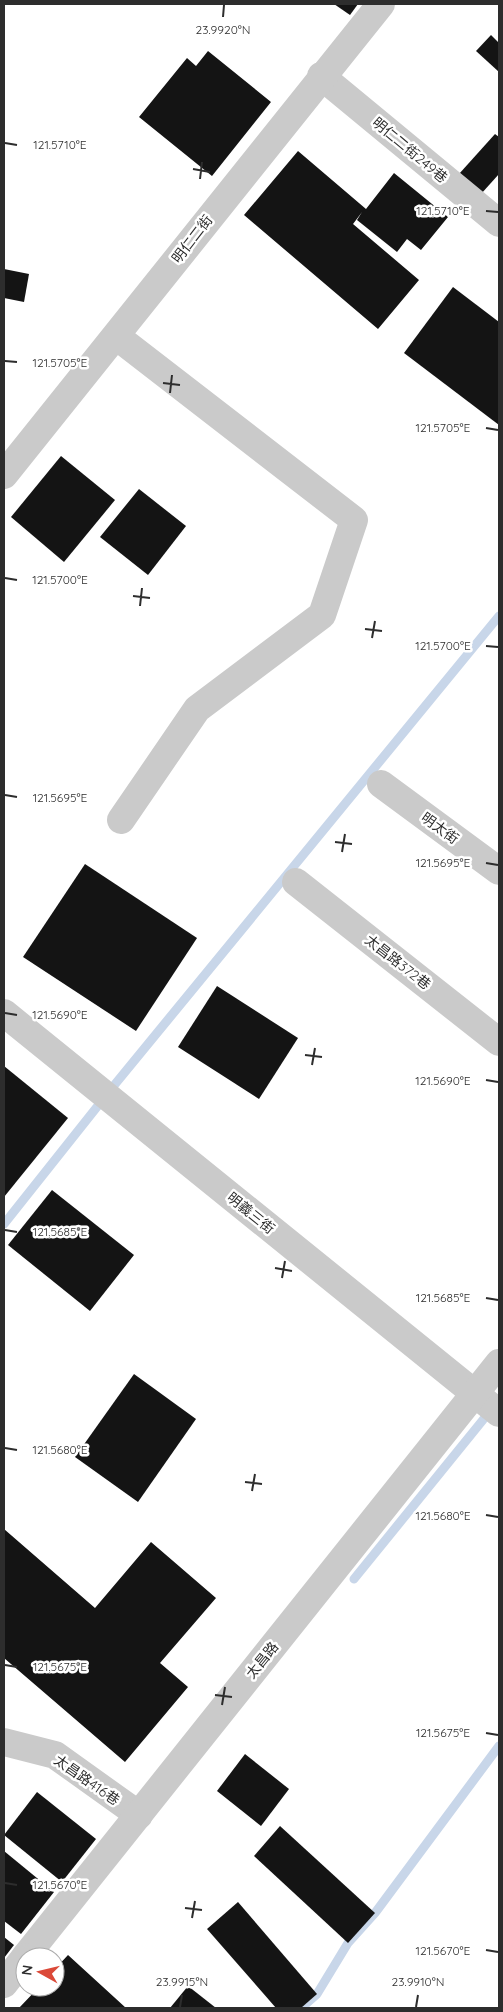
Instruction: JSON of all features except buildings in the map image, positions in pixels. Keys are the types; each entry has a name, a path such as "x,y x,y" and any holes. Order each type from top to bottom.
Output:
{"street":[{"name":"明仁二街","path":"4,474 381,4"},
{"name":"明仁二街249巷","path":"322,76 499,223"},
{"path":"116,336 354,520 322,615 196,709 121,820"},
{"name":"明太街","path":"380,784 499,871"},
{"name":"太昌路372巷","path":"296,882 499,1042"},
{"name":"明義三街","path":"4,1013 499,1413"},
{"name":"太昌路","path":"33,1947 499,1363"},
{"name":"太昌路416巷","path":"4,1742 55,1755 138,1815"},
{"name":"太昌路","path":"4,1984 15,1970"}],"waterway":[{"path":"4,1224 116,1083 499,616"},
{"path":"354,1579 491,1410"},
{"path":"301,2008 317,1994 348,1943 375,1913 499,1746"}]}
